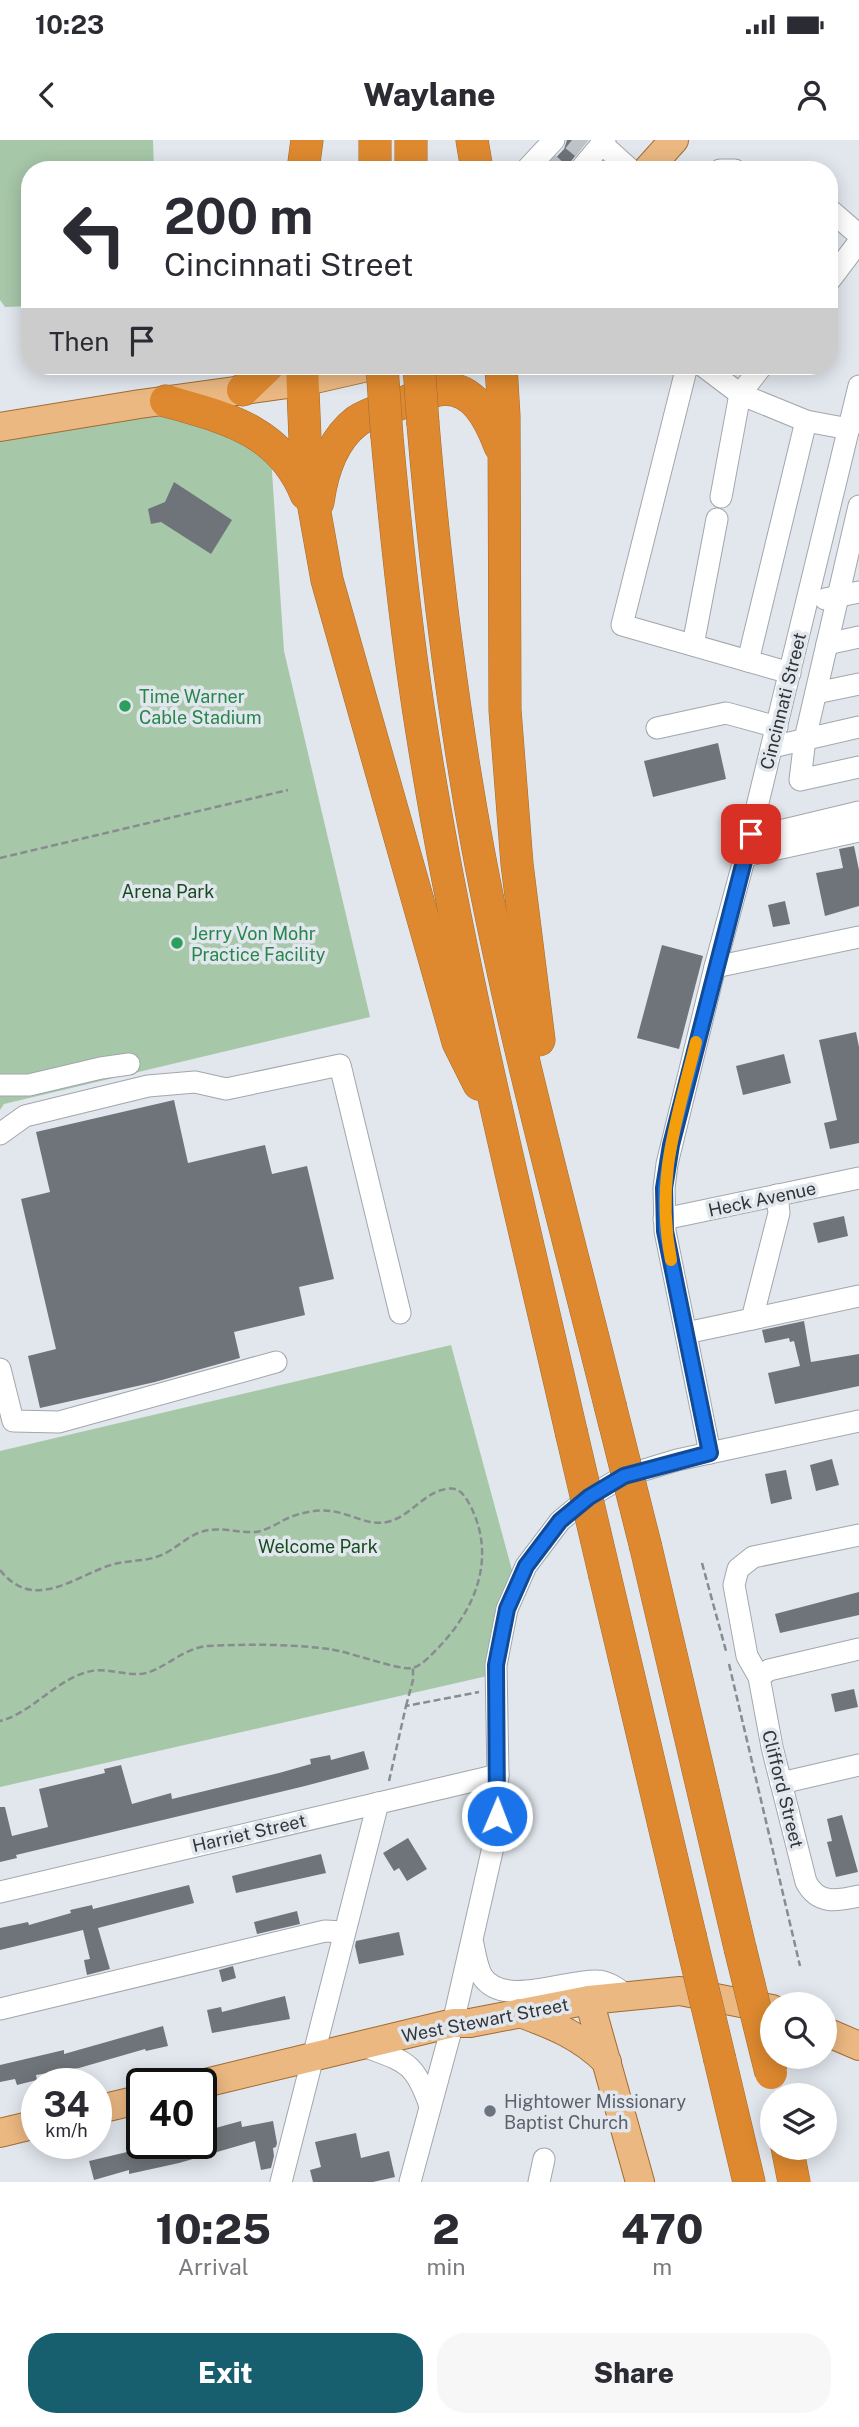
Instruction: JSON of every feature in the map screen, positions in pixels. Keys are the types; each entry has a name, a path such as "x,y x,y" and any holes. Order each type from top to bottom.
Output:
{"highway":[{"path":"304,161 307,140"},
{"path":"375,140 375,161"},
{"path":"411,140 411,161"},
{"path":"472,140 476,161"},
{"path":"243,390 259,375"},
{"path":"302,375 306,463 337,618 458,1042 502,1133"},
{"path":"383,375 395,520 422,732 460,940 571,1431 749,2182"},
{"path":"420,375 441,606 478,848 509,994 646,1548 773,2083"},
{"path":"501,375 506,723 517,864 542,1059 542,1132"},
{"path":"503,416 510,375"},
{"path":"316,517 327,465 337,444 350,428 367,416 439,390 463,394 476,402 490,420 503,452"},
{"path":"166,401 223,417 256,432 270,442 301,480 316,517"},
{"path":"790,2160 794,2182"}],"main road":[{"path":"655,161 674,140"},
{"path":"0,427 243,390 298,375"},
{"name":"West Stewart Street","path":"217,2080 453,2022 470,2024 589,2000 680,1991 760,2007"},
{"path":"589,2000 640,2182"},
{"path":"520,2013 564,2029 591,2046 607,2062"},
{"path":"837,2037 859,2046"},
{"path":"0,2133 21,2128"}],"street":[{"path":"592,152 612,161"},
{"path":"838,217 859,234 858,243 838,269"},
{"path":"685,375 622,625 790,673"},
{"path":"716,375 740,394 806,421 849,429"},
{"path":"721,497 740,394 755,375"},
{"name":"Cincinnati Street","path":"710,1453 664,1219 664,1188 671,1145 745,856 859,386"},
{"path":"748,661 806,421"},
{"path":"859,506 849,594 827,644 805,739 800,780 859,766"},
{"path":"693,645 717,519"},
{"path":"806,603 849,594"},
{"path":"827,644 859,637"},
{"path":"816,693 859,684"},
{"path":"657,728 726,713 774,737 805,739 859,727"},
{"path":"784,830 859,812"},
{"path":"745,856 859,831"},
{"path":"715,967 859,937"},
{"path":"0,1085 29,1085 129,1064"},
{"path":"0,1134 25,1116 148,1086 195,1082 226,1089 340,1065 400,1313"},
{"name":"Heck Avenue","path":"664,1219 859,1178"},
{"path":"752,1319 779,1213 777,1195"},
{"path":"686,1333 859,1296"},
{"path":"0,1369 12,1422 59,1422 276,1362"},
{"path":"410,2182 453,2022 494,1847 498,1775 496,1665 501,1633 516,1586 541,1543 560,1521 589,1497 624,1476 710,1453 859,1420"},
{"name":"Clifford Street","path":"859,1535 753,1558 738,1569 734,1585 747,1656 759,1677 781,1783 806,1882 817,1897 835,1901 859,1896"},
{"path":"759,1677 769,1670 859,1649"},
{"path":"781,1783 859,1765"},
{"name":"Harriet Street","path":"0,1892 498,1775"},
{"path":"281,2182 378,1803"},
{"path":"0,2009 325,1931 344,1932"},
{"path":"472,1941 483,1978 496,1988 532,1991 597,1980 612,1985 626,1995"},
{"path":"361,2045 399,2060 415,2072 430,2106"},
{"path":"539,2182 544,2159"}],"path":[{"path":"0,858 288,790"},
{"path":"0,1570 18,1587 47,1590 116,1564 156,1558 196,1534 208,1530 255,1532 289,1518 311,1512 331,1511 377,1523 388,1522 410,1513 440,1490 457,1489 466,1496 481,1532 482,1553 478,1584 472,1601 448,1638 413,1668 330,1649 197,1647 140,1674 101,1670 83,1673 50,1689 9,1719 0,1721"},
{"path":"702,1563 732,1673 800,1966"},
{"path":"378,1803 388,1787 413,1680 413,1668"},
{"path":"406,1706 496,1689"}],"green space":[{"path":"0,140 153,140 154,161 21,161 21,306 5,307 0,300"},
{"name":"Arena Park","path":"140,404 270,442 284,651 370,1017 4,1104 0,1110 0,427"},
{"name":"Welcome Park","path":"451,1345 516,1585 496,1674 0,1787 0,1451"}],"building":[{"path":"567,140 588,140 571,161 553,161 564,149"},
{"path":"174,482 232,520 211,554 161,522 151,524 148,509 165,502"},
{"path":"718,743 726,779 653,797 644,761"},
{"path":"854,846 859,870 859,906 825,916 816,873 843,868 839,849"},
{"path":"785,901 790,924 773,927 768,905"},
{"path":"662,945 703,956 679,1049 637,1038"},
{"path":"856,1032 859,1047 859,1143 830,1149 824,1123 837,1120 819,1040"},
{"path":"784,1054 791,1083 743,1095 736,1066"},
{"path":"174,1100 188,1163 265,1145 272,1174 307,1166 334,1279 299,1287 305,1315 234,1332 240,1358 155,1382 40,1408 28,1356 56,1349 21,1199 50,1192 36,1132"},
{"path":"844,1216 848,1236 818,1243 813,1223"},
{"path":"804,1321 811,1362 859,1354 859,1386 775,1404 768,1373 800,1366 794,1341 790,1342 789,1338 765,1343 762,1330"},
{"path":"832,1459 839,1485 816,1491 810,1465"},
{"path":"786,1470 792,1499 771,1504 765,1474"},
{"path":"859,1592 859,1615 780,1633 775,1614"},
{"path":"854,1689 858,1707 835,1712 831,1694"},
{"path":"364,1751 369,1769 16,1855 17,1858 0,1862 0,1807 5,1807 12,1836 48,1827 39,1789 105,1773 104,1769 121,1765 132,1804 171,1793 172,1799 279,1773 311,1764 310,1759 330,1755 331,1760"},
{"path":"842,1815 858,1872 836,1877 827,1842 832,1841 827,1819"},
{"path":"408,1838 427,1869 407,1881 399,1868 394,1871 383,1853"},
{"path":"321,1854 326,1873 236,1893 232,1876"},
{"path":"189,1885 194,1903 98,1928 110,1969 87,1975 84,1960 90,1959 83,1930 0,1950 0,1928 28,1922 29,1925 71,1913 70,1910 92,1905 93,1909"},
{"path":"297,1911 300,1924 257,1934 254,1922"},
{"path":"399,1932 404,1955 359,1964 356,1941"},
{"path":"233,1966 236,1978 222,1982 219,1970"},
{"path":"285,1996 290,2019 212,2033 207,2010 221,2007 222,2012"},
{"path":"163,2026 168,2046 146,2051 145,2049 79,2068 21,2068 21,2084 17,2085 15,2079 0,2082 0,2065 64,2050 64,2054"},
{"path":"241,2121 242,2127 273,2121 277,2143 273,2148 271,2168 261,2170 255,2141 217,2152 217,2128"},
{"path":"356,2133 361,2158 389,2151 395,2177 373,2182 313,2182 310,2170 321,2167 315,2142"},
{"path":"126,2152 126,2159 193,2159 129,2174 129,2170 94,2180 89,2161 112,2159 112,2156"}],"tunnel":[{"path":"572,140 582,148"}],"slow traffic":[{"path":"671,1260 665,1231 664,1188 671,1145 696,1042"}],"place":[{"name":"Time Warner Cable Stadium","path":"125,706"},
{"name":"Jerry Von Mohr Practice Facility","path":"177,943"},
{"name":"Hightower Missionary Baptist Church","path":"490,2111"}],"route":[{"path":"497,1816 496,1665 507,1609 526,1566 560,1521 589,1497 624,1476 710,1453 665,1231 664,1188 671,1145 751,834"}]}
